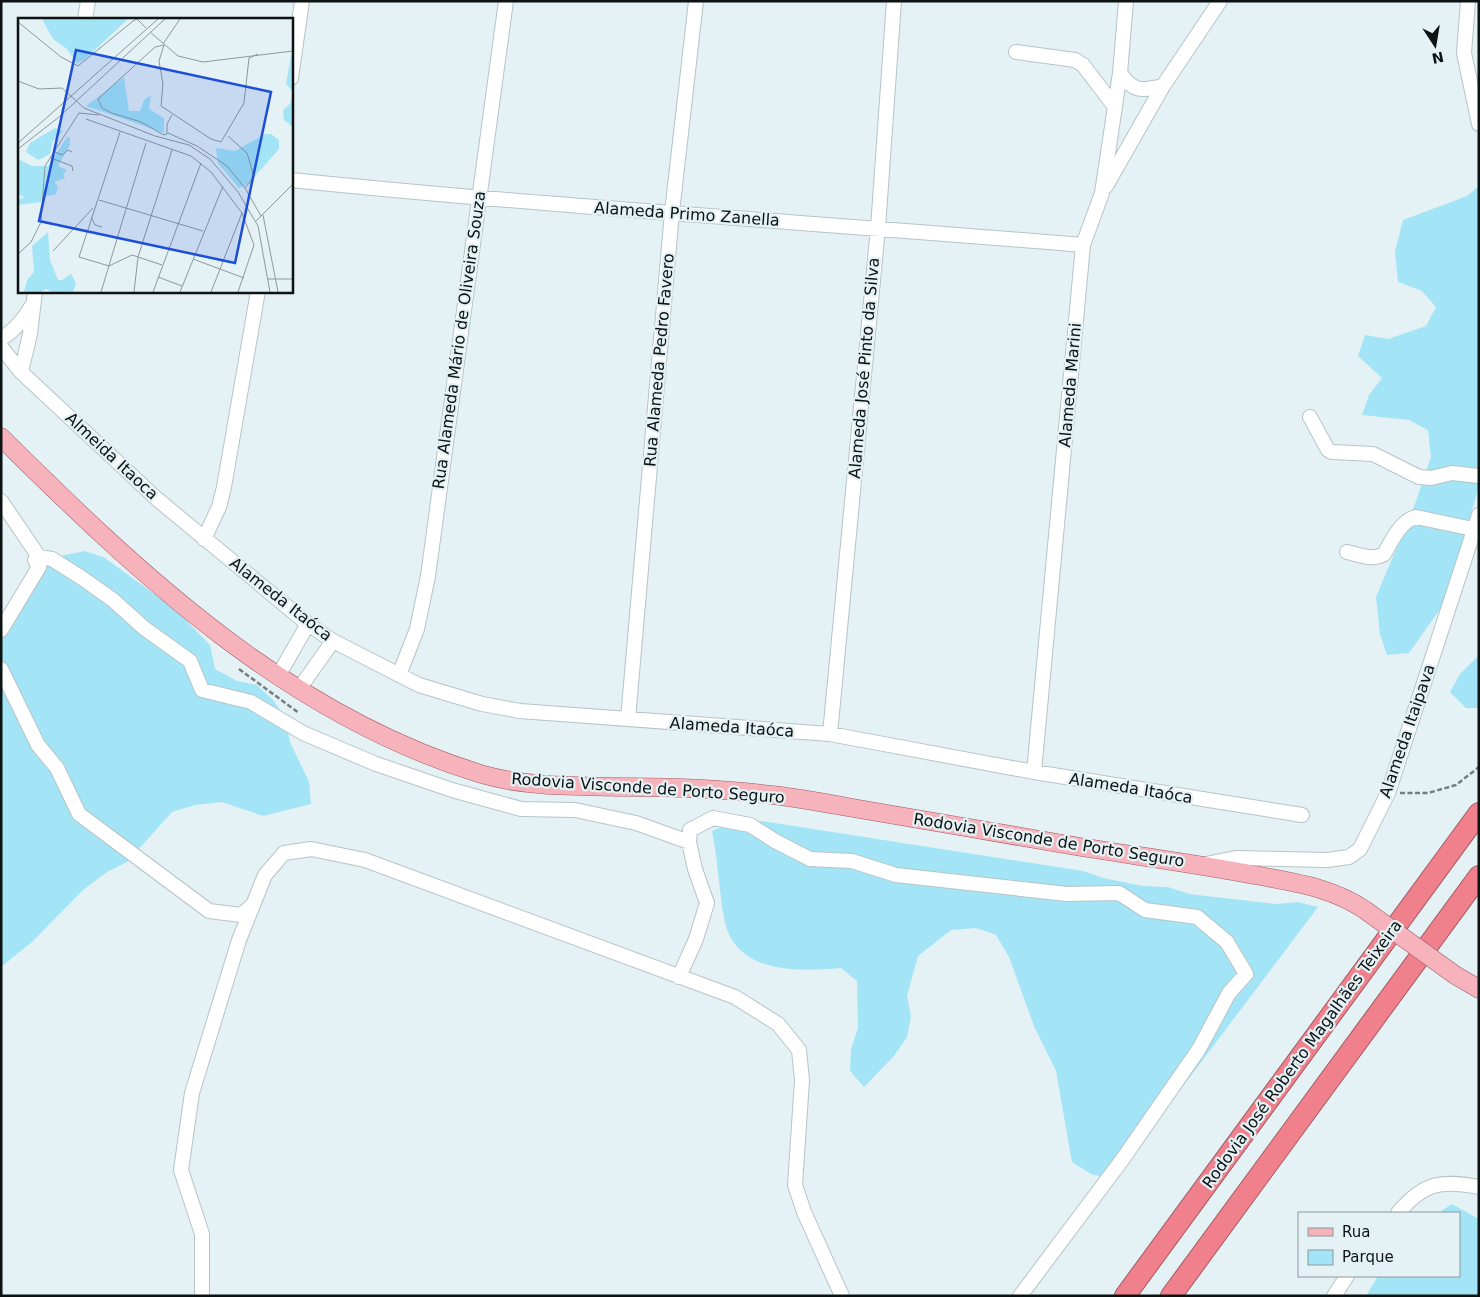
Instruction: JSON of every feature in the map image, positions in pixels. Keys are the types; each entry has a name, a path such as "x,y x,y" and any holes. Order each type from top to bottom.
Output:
{"highway":[{"name":"Rodovia José Roberto Magalhães Teixeira","path":"1125,1296 1479,812"},
{"path":"1172,1296 1479,876"}],"main road":[{"name":"Rodovia Visconde de Porto Seguro","path":"1,437 81,516 203,624 278,676 340,714 418,751 482,774 512,781 546,785 677,787 774,795 1074,846 1203,865 1327,889 1347,897 1455,975 1479,989"}],"street":[{"path":"85,18 88,1"},
{"path":"292,71 302,1"},
{"name":"Rua Alameda Mário de Oliveira Souza","path":"399,675 417,629 428,576 506,1"},
{"name":"Rua Alameda Pedro Favero","path":"628,719 672,212 696,1"},
{"name":"Alameda José Pinto da Silva","path":"830,734 878,228 894,1"},
{"name":"Alameda Marini","path":"1034,772 1083,245 1102,193 1120,73 1126,1"},
{"path":"1102,193 1163,86 1220,1"},
{"path":"1468,1 1464,53 1479,124"},
{"path":"1016,52 1075,60 1083,65 1115,107"},
{"path":"1120,73 1133,88 1146,90 1163,86"},
{"name":"Alameda Primo Zanella","path":"292,180 478,199 672,212 1083,245"},
{"path":"204,539 219,506 224,487 258,292"},
{"path":"1,339 13,332 24,320 34,298"},
{"path":"21,372 30,334 34,298"},
{"name":"Almeida Itaoca","path":"1,346 21,372 204,539"},
{"path":"1310,417 1328,450 1332,452 1373,454 1419,477 1431,478 1452,473 1479,476"},
{"path":"1,501 39,557 52,559 82,578 112,600 144,628 190,661 202,690 251,702 303,733 376,764 452,790 521,809 575,810 636,823 689,842"},
{"name":"Alameda Itaipava","path":"1203,865 1234,858 1326,860 1349,857 1360,849 1388,793 1479,515"},
{"path":"1348,552 1372,558 1379,557 1384,554 1404,523 1408,519 1416,517 1473,529"},
{"name":"Alameda Itaóca","path":"204,539 272,592 308,624 333,641 419,685 482,704 520,711 830,734 1034,772 1302,815"},
{"path":"1,630 39,567 36,560 39,557"},
{"path":"278,676 308,624"},
{"path":"299,689 333,641"},
{"path":"1,669 38,745 57,768 79,814 209,911 241,915 254,904"},
{"path":"679,977 696,939 707,903 695,869 689,842 690,830 712,818 750,825 775,841 810,859 852,861 896,875 1067,894 1119,894 1145,910 1197,917 1228,942 1246,974 1229,993 1199,1049 1122,1160 1020,1296"},
{"path":"202,1296 202,1234 181,1170 192,1093 239,940 265,875 284,853 311,849 365,860 735,997 778,1024 799,1050 802,1080 795,1185 804,1212 842,1296"},
{"path":"1399,1212 1408,1202 1436,1184 1456,1183 1479,1187"},
{"path":"1334,1296 1346,1277"}],"path":[{"path":"234,664 305,718"},
{"path":"1388,793 1428,793 1437,791 1456,785 1479,767"}],"green space":[{"path":"1479,186 1479,486 1456,572 1441,608 1409,653 1387,655 1380,634 1376,597 1415,504 1431,457 1428,430 1409,420 1362,415 1369,395 1382,378 1358,356 1365,335 1388,339 1426,326 1436,307 1422,291 1398,282 1395,252 1403,220 1467,196"},
{"path":"85,551 105,558 176,610 210,645 215,669 237,681 257,685 274,701 285,718 290,742 309,782 311,804 263,816 222,802 195,805 172,812 127,862 107,872 83,890 33,941 1,967 1,630 44,568 61,556"},
{"path":"1479,655 1479,708 1466,708 1450,692 1460,674"},
{"path":"762,821 1083,871 1103,878 1143,886 1168,887 1189,894 1276,904 1298,902 1318,907 1153,1126 1102,1177 1091,1174 1072,1162 1056,1071 1034,1026 1009,957 996,935 976,928 951,930 918,956 907,996 911,1017 907,1037 894,1056 864,1087 850,1071 851,1049 858,1028 857,981 841,968 806,970 770,966 740,950 730,936 724,918 712,831 732,822"},
{"path":"1452,1204 1479,1219 1479,1296 1366,1296 1377,1277 1460,1277 1460,1212 1440,1212"}]}
